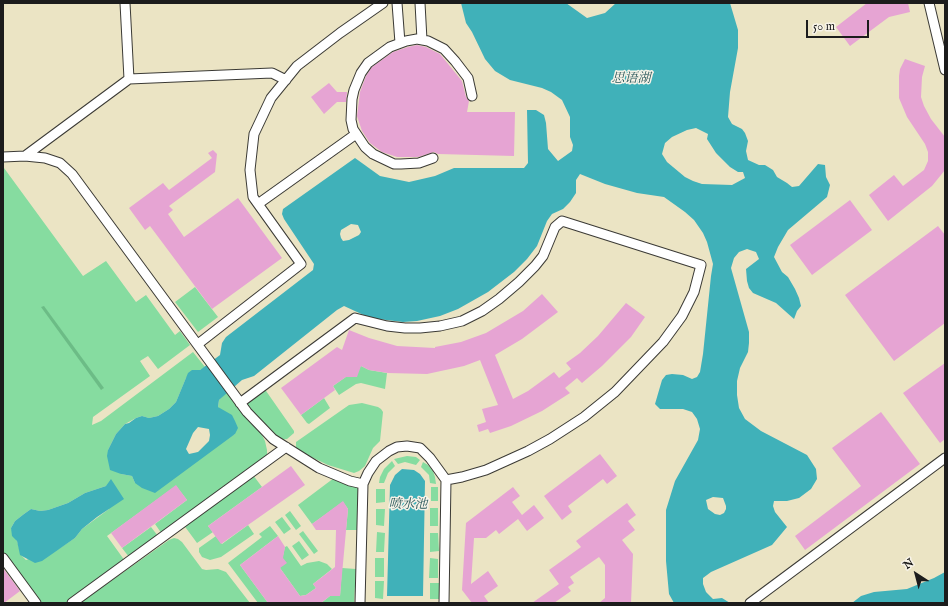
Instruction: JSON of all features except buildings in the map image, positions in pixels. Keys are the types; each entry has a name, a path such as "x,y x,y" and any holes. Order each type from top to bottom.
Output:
{"street":[{"path":"125,3 129,78"},
{"path":"198,344 301,264 253,197 250,170 254,134 271,98 297,66 340,32 384,3"},
{"path":"397,3 400,43"},
{"path":"420,3 422,40"},
{"path":"929,3 942,46 945,70"},
{"path":"433,158 419,163 401,164 389,162 369,151 356,134 352,124 351,108 354,90 361,73 368,63 390,46 417,39 422,40 437,44 450,55 468,78 472,96"},
{"path":"25,156 129,78 272,73 286,80"},
{"path":"258,204 356,134"},
{"path":"3,157 25,156 45,158 60,163 72,174 240,403 273,438 324,471 350,481 363,484"},
{"path":"240,403 355,318 387,326 420,328 440,326 462,321 482,311 499,299 535,266 543,256 556,227 562,220 701,265 694,292 682,316 663,342 615,392 584,417 528,451 486,470 446,480"},
{"path":"360,603 363,484 376,461 388,451 397,447 407,446 420,448 430,458 446,480 444,603"},
{"path":"72,603 286,447"},
{"path":"750,603 945,458"},
{"path":"3,558 36,603"}],"green space":[{"path":"4,168 83,276 106,261 136,302 146,295 175,335 180,331 190,345 158,369 148,356 140,361 150,376 93,417 92,425 101,421 193,352 205,367 200,370 195,370 186,378 176,402 169,409 158,416 149,418 142,416 136,418 125,424 116,434 108,450 121,474 132,476 135,483 235,434 218,407 219,400 227,392 260,431 265,441 267,450 267,455 162,534 155,524 187,500 176,486 107,536 125,561 66,603 39,602 3,554","holes":["43,306 103,388 102,389 101,389","106,486 109,509 82,529 75,538 60,548 26,560 21,555 11,528 15,521 31,509 40,511 48,510 68,503 85,493"]},
{"path":"195,287 218,317 198,332 175,302"},
{"path":"44,306 104,388 101,390 41,307"},
{"path":"361,366 369,370 387,373 385,389 361,383 356,384 339,395 333,386"},
{"path":"264,388 294,431 294,433 287,439 279,440 242,404"},
{"path":"324,398 330,408 309,424 307,423 301,415"},
{"path":"362,403 378,407 383,412 380,441 373,448 365,466 359,471 354,473 328,465 296,448 296,442 349,405"},
{"path":"407,456 416,457 420,460 416,465 405,462 398,464 394,459"},
{"path":"392,461 395,466 388,473 384,483 379,483 384,469"},
{"path":"423,462 433,471 436,484 430,483 429,475 421,467"},
{"path":"253,475 262,487 208,526 213,532 197,543 183,524"},
{"path":"334,478 361,485 360,530 346,530 348,509 343,502 312,524 298,505"},
{"path":"431,487 438,487 438,501 431,501"},
{"path":"376,489 385,489 385,502 376,503"},
{"path":"430,508 438,508 438,526 430,526"},
{"path":"376,509 385,509 384,526 376,525"},
{"path":"290,511 301,526 296,530 285,515"},
{"path":"282,517 291,529 284,534 275,522"},
{"path":"248,525 254,534 221,557 210,560 202,557 199,552 199,548 216,536 222,544"},
{"path":"270,526 278,536 240,565 268,603 258,603 228,563 262,537 259,534"},
{"path":"151,527 158,536 129,557 122,548"},
{"path":"303,531 318,551 314,554 299,534"},
{"path":"377,532 385,533 384,552 376,552"},
{"path":"430,533 438,533 439,551 430,552"},
{"path":"174,538 182,542 202,569 218,569 226,572 250,603 80,603 169,540"},
{"path":"299,541 309,555 302,560 292,546"},
{"path":"287,546 301,566 307,563 319,561 327,564 332,569 313,584 316,588 306,595 300,596 280,568 285,547"},
{"path":"375,558 384,558 384,577 375,577"},
{"path":"430,558 438,559 438,578 429,578"},
{"path":"342,568 356,569 354,603 321,603 330,596 340,596"},
{"path":"375,581 384,581 383,599 375,598"},
{"path":"430,583 439,583 439,599 430,599"}],"water":[{"name":"思语湖","path":"461,3 566,3 587,18 605,13 616,3 730,3 738,30 738,48 730,92 728,117 732,124 742,129 745,133 748,141 746,151 748,160 759,165 765,165 773,170 777,177 792,187 799,186 818,164 825,165 826,177 830,185 827,197 788,230 774,257 782,272 788,277 799,298 801,306 794,319 776,303 753,293 749,288 746,269 759,259 756,252 747,249 739,252 734,258 731,268 749,332 748,352 740,368 737,381 739,408 745,419 761,431 807,455 816,469 817,479 811,489 799,498 787,501 774,501 773,506 775,512 787,527 772,545 711,572 703,578 703,584 706,592 713,599 722,598 730,603 674,603 669,594 666,561 666,510 675,481 698,440 700,429 697,419 692,412 683,409 660,409 655,404 662,380 666,375 683,375 692,379 697,377 700,372 713,264 707,242 694,220 664,197 637,193 605,184 580,174 576,180 576,193 563,209 552,214 547,221 537,246 527,259 514,272 488,292 458,309 440,316 417,321 403,322 368,317 344,306 254,376 242,380 219,400 218,407 232,415 235,421 238,428 235,434 155,493 142,488 135,483 132,476 110,470 107,456 108,450 116,434 125,424 142,416 149,418 158,416 169,409 176,402 188,373 192,370 200,370 220,355 222,343 226,337 313,270 314,264 284,219 282,214 283,209 355,158 380,176 409,182 435,176 454,168 524,168 528,163 527,110 536,110 544,115 548,149 558,161 572,151 573,145 570,137 570,117 562,100 551,92 542,88 510,80 495,71 485,59 466,23","holes":["696,128 708,134 707,139 716,153 730,167 738,172 743,172 745,178 732,185 702,184 685,177 667,162 662,154 665,143 672,137 687,130","351,224 358,225 361,232 359,235 343,241 340,234 341,230","198,427 209,429 209,441 198,452 189,454 186,449 193,433","713,497 723,498 726,506 724,513 720,515 715,514 708,509 706,500"]},
{"name":"喷水池","path":"402,469 414,470 420,474 425,481 423,596 387,596 390,485 395,475"},
{"path":"111,479 124,499 97,517 82,529 75,538 42,561 35,563 20,555 17,541 12,536 11,528 15,521 31,509 40,511 48,510 68,503 85,493 106,486"},
{"path":"945,572 945,603 852,603 861,596 874,592 907,589"}]}
